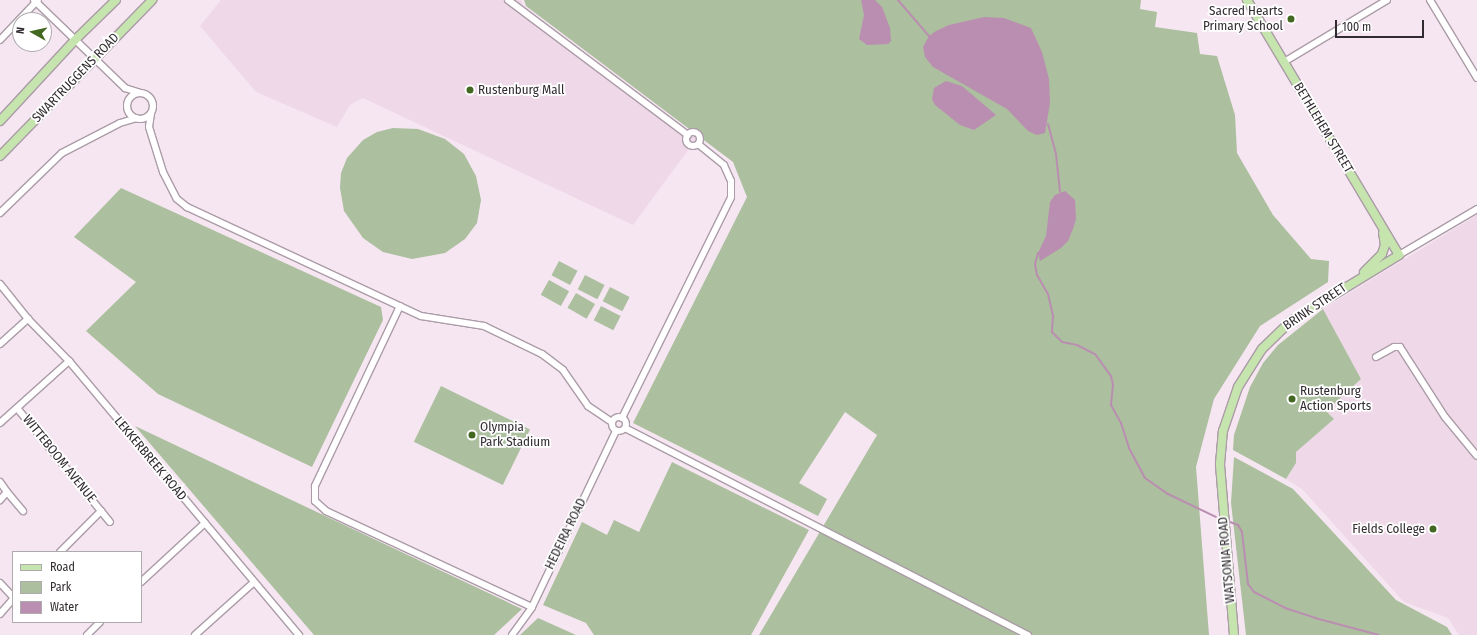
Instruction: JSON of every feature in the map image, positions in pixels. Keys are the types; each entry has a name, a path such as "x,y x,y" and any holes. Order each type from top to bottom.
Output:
{"main road":[{"name":"SWARTRUGGENS ROAD","path":"0,121 75,40 116,0"},
{"name":"SWARTRUGGENS ROAD","path":"0,156 152,0"},
{"name":"BETHLEHEM STREET","path":"1247,0 1398,255"},
{"path":"1355,281 1382,254 1385,244 1382,227"},
{"name":"BRINK STREET","path":"1221,485 1222,445 1227,415 1249,366 1274,335 1291,321 1398,255"},
{"name":"WATSONIA ROAD","path":"1221,485 1234,635"}],"street":[{"path":"508,0 688,135"},
{"path":"1284,62 1387,0"},
{"path":"1430,0 1477,78"},
{"path":"0,40 36,1 94,61 125,88 140,93 151,99 153,106 150,114 150,133 170,188 187,208 400,306 432,319 489,328 542,354 563,370 588,406 612,422 612,426 616,431 625,428 1028,635"},
{"path":"120,123 128,107 129,100 125,88"},
{"path":"129,100 140,93"},
{"path":"128,107 150,133"},
{"path":"0,213 62,153 120,123 150,114"},
{"path":"622,418 731,197 731,181 724,165 698,144 689,145 686,139 688,135 694,132 698,134 698,144"},
{"name":"BRINK STREET","path":"1398,255 1477,209"},
{"name":"LEKKERBREEK ROAD","path":"0,284 28,319 69,361 299,635"},
{"path":"400,306 315,486 315,501 326,511 532,607"},
{"path":"0,344 28,319"},
{"path":"1376,357 1394,347 1400,347 1445,417 1477,456"},
{"path":"0,423 69,361"},
{"name":"WITTEBOOM AVENUE","path":"17,408 110,522"},
{"path":"612,422 615,419 622,418"},
{"path":"622,418 625,421 625,428"},
{"name":"HEDEIRA ROAD","path":"512,635 532,607 616,431"},
{"path":"0,482 23,511"},
{"path":"0,500 7,492"},
{"name":"WITTEBOOM AVENUE","path":"61,551 101,511"},
{"path":"142,581 205,523"},
{"path":"195,635 254,582"},
{"path":"0,583 12,597"},
{"path":"0,614 12,599"},
{"path":"87,635 99,623"}],"shaded area":[{"path":"221,0 521,0 523,7 697,138 633,225 363,98 350,105 337,127 256,92 200,26"},
{"path":"1477,215 1477,635 1459,635 1448,618 1404,602 1302,489 1286,479 1296,463 1296,452 1334,419 1326,411 1361,379 1323,309"}],"green space":[{"path":"524,0 1141,0 1140,9 1157,12 1155,27 1197,33 1200,54 1217,56 1235,115 1237,153 1273,215 1311,259 1329,261 1328,282 1260,326 1214,399 1196,467 1209,635 759,635 877,435 845,412 799,483 827,499 818,516 633,423 747,197 733,162 526,6"},
{"path":"393,128 418,129 445,139 464,154 476,176 481,200 477,223 465,239 445,253 412,259 383,252 363,238 344,211 340,188 341,173 347,158 363,140 377,132"},
{"path":"121,188 381,307 383,320 312,467 158,394 86,331 136,282 74,237"},
{"path":"559,261 578,271 570,285 551,275"},
{"path":"585,275 605,285 597,299 578,289"},
{"path":"549,280 569,291 561,306 541,295"},
{"path":"610,287 630,297 622,311 603,301"},
{"path":"576,293 595,304 587,319 568,308"},
{"path":"601,306 621,316 613,330 594,320"},
{"name":"Rustenburg Action Sports","path":"1323,309 1361,379 1326,411 1334,419 1296,452 1296,463 1286,479 1233,450 1234,435 1250,387 1263,363 1278,345"},
{"name":"Olympia Park Stadium","path":"441,386 530,429 503,485 414,442"},
{"path":"135,426 522,609 494,635 314,635"},
{"path":"1234,457 1293,489 1396,600 1447,627 1452,635 1246,635 1231,503"},
{"path":"672,462 809,530 751,635 594,635 586,623 543,605 582,522 607,535 614,520 639,532"},
{"path":"538,618 576,635 520,635"}],"water":[{"path":"861,0 875,0 882,7 890,28 891,41 888,44 867,45 859,39 864,15"},
{"path":"984,17 1004,18 1031,28 1042,52 1049,79 1050,103 1045,133 1037,135 1028,131 1007,109 933,67 925,57 923,47 929,36 936,31 949,25"},
{"path":"946,81 962,86 996,115 974,130 960,125 935,105 932,99 934,88"},
{"path":"1065,191 1075,200 1076,219 1073,229 1068,241 1061,248 1040,261 1038,253 1046,236 1050,202 1055,195"}],"waterway":[{"path":"898,0 929,36"},
{"path":"1048,124 1056,154 1060,192"},
{"path":"1038,253 1035,264 1037,275 1048,294 1053,316 1052,332 1062,342 1077,345 1095,354 1111,376 1113,385 1111,405 1121,423 1129,448 1145,478 1168,494 1216,517"},
{"path":"1230,522 1238,525 1242,532 1248,584 1254,592 1285,608 1315,618 1379,635"}],"place":[{"name":"Sacred Hearts Primary School","path":"1291,19"},
{"name":"Rustenburg Mall","path":"470,90"},
{"name":"Rustenburg Action Sports","path":"1292,399"},
{"name":"Olympia Park Stadium","path":"472,435"},
{"name":"Fields College","path":"1433,529"}]}
